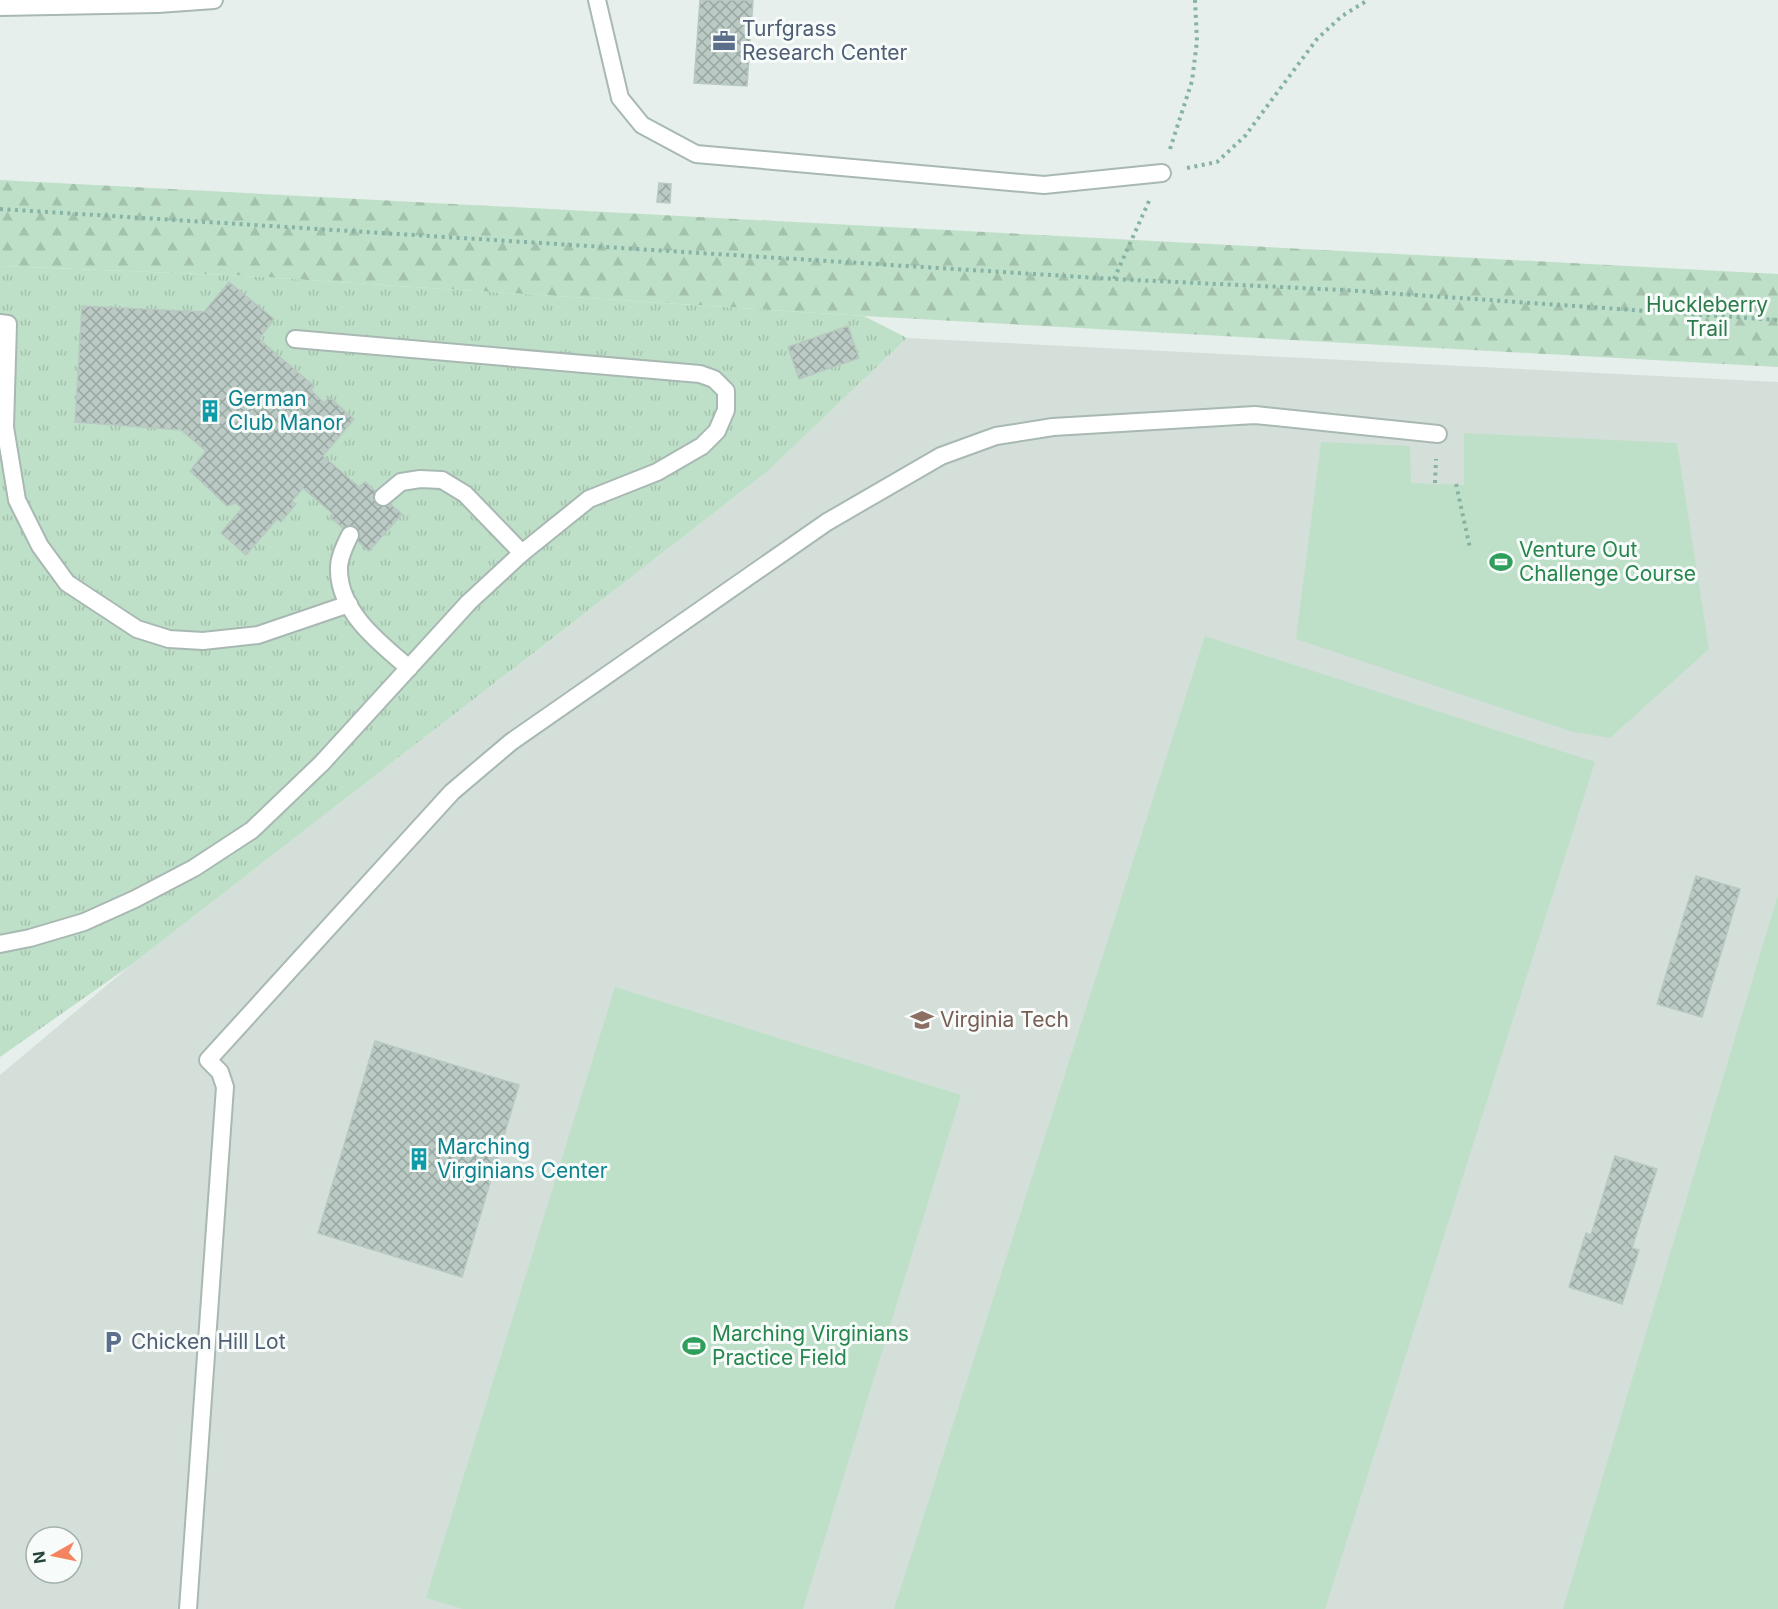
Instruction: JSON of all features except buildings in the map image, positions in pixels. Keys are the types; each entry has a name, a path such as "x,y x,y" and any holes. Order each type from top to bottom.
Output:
{"lane":[{"path":"0,7 158,4 213,0"},
{"path":"597,0 620,98 642,125 696,154 1044,185 1162,173"},
{"path":"0,323 8,324 2,427 16,500 40,546 67,583 137,629 169,639 203,641 258,635 349,604"},
{"path":"0,944 84,922 135,899 194,868 252,830 322,763 469,602 522,553 590,499 657,472 702,446 717,431 726,410 726,391 714,379 700,374 295,339"},
{"path":"188,1609 225,1087 220,1072 208,1060 453,792 511,742 827,522 941,456 996,436 1053,427 1255,415 1438,434"},
{"path":"383,497 400,482 420,478 442,480 465,494 522,553"},
{"path":"350,534 339,568 340,584 358,621 409,668"}],"path":[{"path":"1114,279 1162,173 1192,81 1197,41 1195,0"},
{"path":"1162,173 1217,162 1245,136 1317,39 1342,16 1368,0"},
{"path":"0,209 1114,279 1342,290 1778,320"},
{"path":"1456,484 1470,548"}],"shaded area":[{"name":"Virginia Tech","path":"907,338 1778,382 1778,1609 0,1609 0,1075 131,965 768,471"}],"green space":[{"name":"Huckleberry Trail","path":"0,180 1778,274 1778,367 864,316 229,275 0,266"},
{"path":"0,266 229,275 864,316 907,338 768,471 131,965 0,1057"},
{"name":"Venture Out Challenge Course","path":"1464,433 1677,443 1709,649 1610,738 1573,732 1296,639 1321,442 1410,446 1411,483 1464,485"},
{"path":"1205,636 1595,762 1325,1609 894,1609"},
{"path":"1778,895 1778,1609 1563,1609"},
{"name":"Marching Virginians Practice Field","path":"615,987 961,1095 803,1609 463,1609 426,1598"}],"place":[{"name":"Turfgrass Research Center","path":"724,41"},
{"name":"German Club Manor","path":"210,411"},
{"name":"Venture Out Challenge Course","path":"1501,562"},
{"name":"Virginia Tech","path":"922,1020"},
{"name":"Marching Virginians Center","path":"419,1159"},
{"name":"Chicken Hill Lot","path":"113,1342"},
{"name":"Marching Virginians Practice Field","path":"694,1346"}]}
